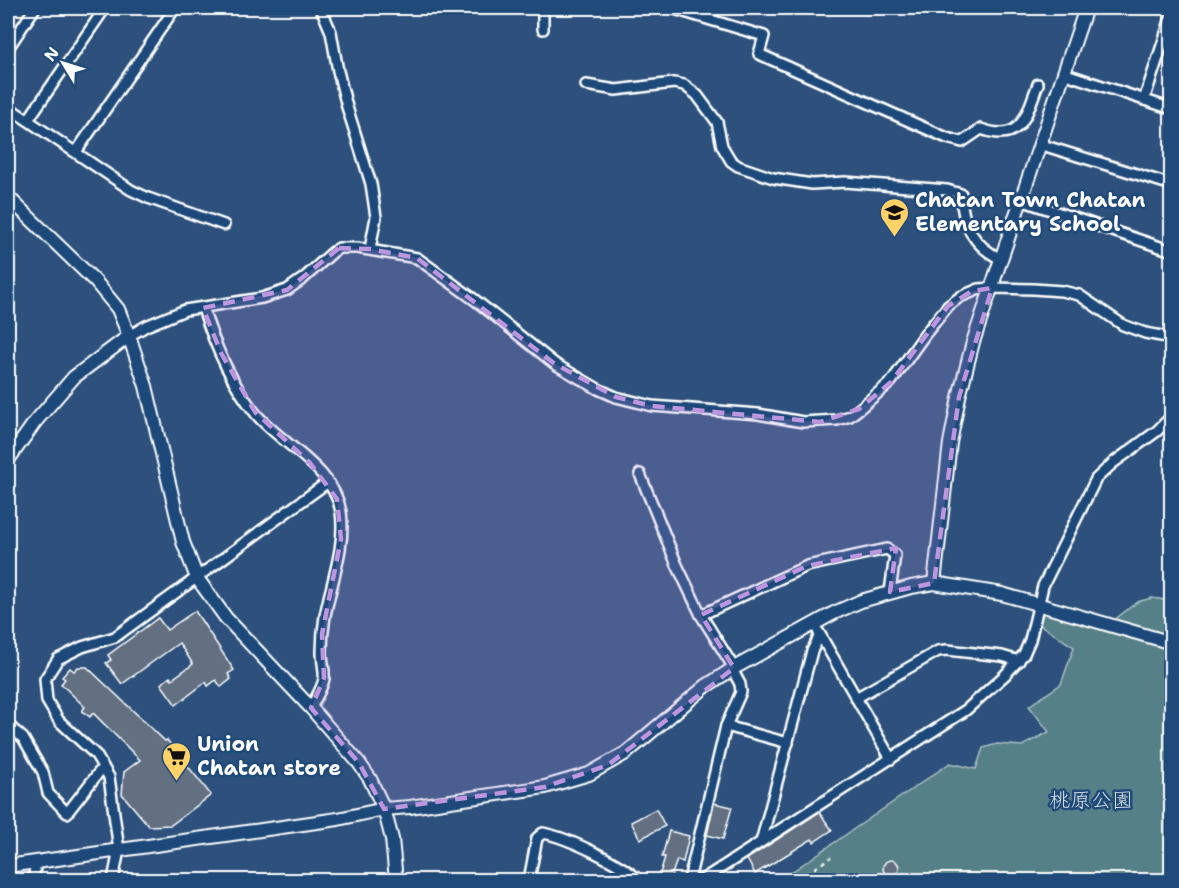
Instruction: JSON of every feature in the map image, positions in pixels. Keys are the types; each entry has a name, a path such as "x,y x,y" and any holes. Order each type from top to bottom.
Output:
{"street":[{"path":"8,48 35,8"},
{"path":"28,120 105,8"},
{"path":"76,152 175,8"},
{"path":"321,8 332,32 347,106 371,184 376,217 370,249"},
{"path":"543,8 543,29"},
{"path":"671,8 764,36 759,54 946,138 962,142 981,129 1001,134 1013,131 1022,121 1038,84"},
{"path":"934,583 949,454 959,397 973,342 1086,8"},
{"path":"1144,100 1172,15"},
{"path":"1063,73 1172,109"},
{"path":"586,85 616,90 674,83 684,85 697,95 717,122 722,146 731,161 738,166 773,178 801,183 845,182 947,190 961,194 961,210 966,226 984,249 1001,259"},
{"path":"8,107 117,181 140,194 224,225"},
{"path":"1039,144 1172,185"},
{"path":"8,197 106,293 118,309 146,386 183,542 197,578 226,618 310,708 359,763 370,779 384,808 392,839 396,880"},
{"path":"1021,200 1172,251"},
{"path":"8,460 35,422 68,383 129,336 146,326 185,310 262,298 287,290 339,248 370,249 417,258 475,300 555,364 616,397 652,406 758,414 803,422 837,420 850,416 891,382 948,306 972,291 992,288 1062,291 1079,295 1123,325 1144,333 1172,338"},
{"path":"203,308 210,331 238,387 272,432 328,482 340,510 341,539 322,634 324,678 310,708"},
{"path":"702,880 966,710 1020,660 1030,640 1043,586 1096,479 1113,463 1157,431 1172,416"},
{"path":"640,474 677,565 701,615 733,668 741,692 726,726 689,880"},
{"path":"113,880 119,850 109,777 96,755 59,721 47,701 45,679 58,659 82,647 115,637 328,482"},
{"path":"701,615 807,566 887,549 895,555 890,592"},
{"path":"8,866 338,819 384,808 410,807 545,787 589,774 626,753 706,686 733,668 817,630 834,614 861,602 890,592 934,583 1002,594 1038,603 1172,643"},
{"path":"817,630 891,759"},
{"path":"761,842 817,630"},
{"path":"856,698 938,651 947,650 1020,660"},
{"path":"8,725 23,738 43,771 48,793 67,813 103,767"},
{"path":"726,726 788,743"},
{"path":"529,880 537,838 543,833 617,865 639,880"},
{"path":"33,880 36,862"}],"path":[{"path":"801,880 831,856"},
{"path":"988,880 998,877 1009,880"},
{"path":"1051,880 1082,880"}],"highlighted area":[{"path":"339,248 370,249 417,258 555,364 616,397 652,406 820,422 859,409 891,382 948,306 972,291 992,288 959,397 934,583 890,592 896,548 807,566 701,615 734,668 608,765 545,787 384,809 359,763 311,708 324,678 322,634 341,539 337,499 310,463 255,412 221,353 203,308 287,290"}],"green space":[{"name":"桃原公園","path":"1152,598 1171,601 1171,880 780,880 950,763 976,769 983,748 997,744 1022,746 1049,732 1029,706 1061,684 1074,647 1034,621 1038,603 1109,624 1137,602"}],"building":[{"path":"195,611 234,670 228,674 231,679 221,687 216,680 208,686 206,682 176,705 161,684 193,664 179,643 122,684 106,663 111,660 108,655 158,618 167,630"},
{"path":"78,667 87,667 165,741 167,740 211,795 171,825 149,826 122,794 124,772 140,760 93,713 90,717 82,711 85,707 61,684 65,679 62,677 70,668 74,671"},
{"path":"714,803 732,807 723,839 707,835"},
{"path":"656,809 665,826 640,839 631,822"},
{"path":"819,812 832,830 814,842 812,839 755,874 747,859"},
{"path":"669,831 689,836 683,862 677,860 670,880 658,880 665,857 662,857"},
{"path":"891,860 897,862 899,868 897,874 891,876 885,874 883,868 885,862"}],"place":[{"name":"Chatan Town Chatan Elementary School","path":"894,238"},
{"name":"Union Chatan store","path":"176,782"}]}
